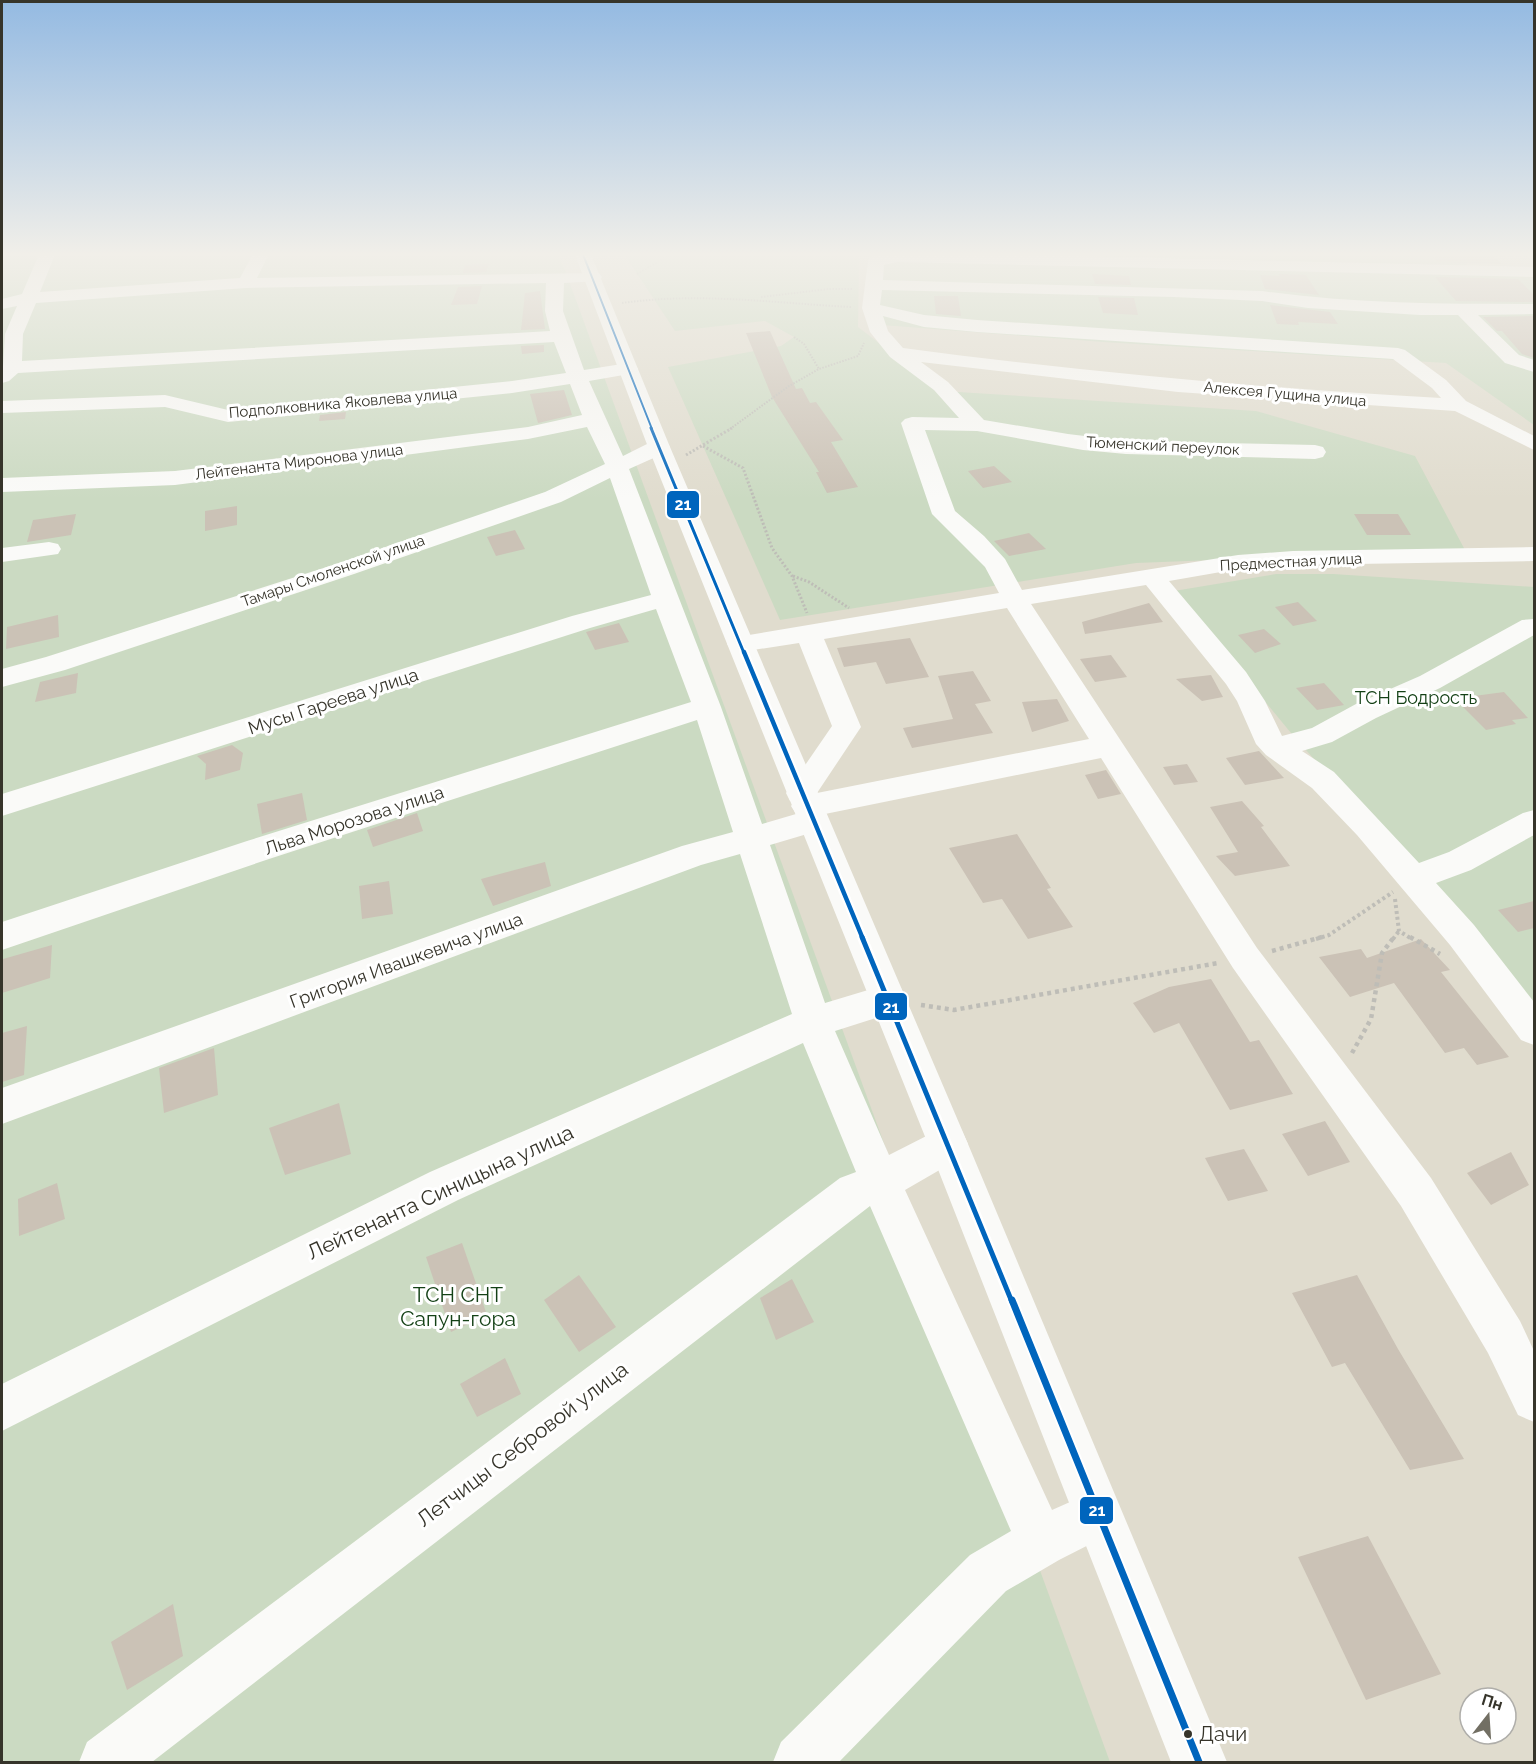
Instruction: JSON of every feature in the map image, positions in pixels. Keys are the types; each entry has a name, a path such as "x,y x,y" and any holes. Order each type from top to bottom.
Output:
{"street":[{"path":"14,334 7,372 561,336 594,419 617,466 707,707 813,1022 880,1182 1041,1542"},
{"path":"615,334 662,456 948,1144 1198,1762"},
{"path":"881,334 897,353 941,386 976,425"},
{"path":"1101,334 1398,354 1439,384 1459,405 1534,444"},
{"path":"1487,334 1512,359 1534,366"},
{"name":"Алексея Гущина улица","path":"897,353 1036,370 1258,392 1459,405"},
{"name":"Подполковника Яковлева улица","path":"2,407 165,401 228,416 512,387 628,369"},
{"name":"Лейтенанта Миронова улица","path":"2,485 175,478 528,433 594,419"},
{"path":"976,425 912,423 944,514 975,541 996,564 1015,600 1245,958 1416,1192 1504,1337 1534,1399"},
{"name":"Тюменский переулок","path":"976,425 1011,429 1054,439 1140,448 1315,452"},
{"name":"Тамары Смоленской улица","path":"2,678 55,664 345,569 553,497 617,466 662,456"},
{"path":"2,555 49,549"},
{"name":"Предместная улица","path":"740,644 808,624 1015,600 1260,560 1534,554"},
{"path":"1152,576 1236,678 1251,701 1266,737 1276,748 1323,780 1462,934 1534,1029"},
{"name":"Мусы Гареева улица","path":"2,805 581,622 665,599"},
{"path":"807,807 847,727 808,624"},
{"path":"1276,748 1322,735 1366,711 1430,682 1531,626"},
{"name":"Льва Морозова улица","path":"2,936 258,850 707,707"},
{"name":"Григория Ивашкевича улица","path":"2,1106 693,855 752,840 807,807 1108,746"},
{"path":"1411,879 1460,861 1534,821"},
{"name":"Лейтенанта Синицына улица","path":"2,1408 444,1186 813,1022 888,999"},
{"name":"Летчицы Себровой улица","path":"107,1762 855,1192 880,1182 948,1144"},
{"path":"801,1762 988,1572 1041,1542 1097,1515"}],"path":[{"path":"662,456 703,446 745,420 789,386 819,369 858,356 863,344 876,334"},
{"path":"794,337 804,344 819,369"},
{"path":"703,446 714,455 733,460 743,468 772,548 792,576 808,624"},
{"path":"792,576 809,582 850,609"},
{"path":"888,999 954,1010 1245,958 1329,935 1411,879"},
{"path":"1346,1096 1352,1051 1371,1019 1382,953 1399,931"}],"green space":[{"name":"ТСН СНТ Сапун-гора","path":"2,334 588,334 1110,1762 2,1762"},
{"path":"789,334 868,334 942,391 1256,411 1415,456 1465,550 1136,563 780,620 668,367 781,346 794,337"},
{"path":"1003,334 1534,334 1534,425 1446,363"},
{"name":"ТСН Бодрость","path":"1276,574 1333,574 1534,587 1534,1009 1291,733 1174,591"}],"building":[{"path":"747,334 771,334 796,389 802,388 810,403 816,402 843,440 831,442 858,487 827,493 816,472 819,472 772,397"},
{"path":"1505,334 1534,334 1534,358 1522,354"},
{"path":"544,345 544,352 522,354 521,346"},
{"path":"564,390 572,415 538,423 530,394"},
{"path":"346,412 345,419 319,421 320,415"},
{"path":"994,466 1012,482 983,488 968,471"},
{"path":"237,506 237,525 205,531 205,511"},
{"path":"76,514 71,535 27,542 33,520"},
{"path":"1354,514 1398,514 1411,535 1367,535"},
{"path":"515,530 525,549 496,556 487,537"},
{"path":"1029,533 1046,549 1009,556 994,541"},
{"path":"1298,602 1317,621 1293,626 1275,607"},
{"path":"1149,603 1163,622 1085,634 1082,622"},
{"path":"58,615 59,637 6,649 7,627"},
{"path":"619,623 629,642 595,650 586,632"},
{"path":"1264,629 1281,644 1255,653 1238,635"},
{"path":"910,638 929,677 886,684 876,662 844,667 837,648"},
{"path":"1111,655 1127,677 1095,682 1080,659"},
{"path":"973,671 991,701 975,704 993,733 912,748 903,728 953,719 938,676"},
{"path":"78,673 76,693 35,702 40,682"},
{"path":"1211,675 1223,697 1202,701 1176,679"},
{"path":"1324,683 1344,705 1317,710 1296,688"},
{"path":"1504,692 1528,718 1512,720 1516,724 1486,730 1459,703 1478,700 1474,696"},
{"path":"1057,699 1069,721 1032,732 1022,702"},
{"path":"232,745 243,753 240,770 205,780 206,764 197,756"},
{"path":"1259,751 1284,778 1245,785 1226,758"},
{"path":"1187,764 1198,782 1174,785 1163,767"},
{"path":"1106,770 1121,794 1098,799 1085,775"},
{"path":"302,793 307,820 262,834 257,804"},
{"path":"1242,801 1264,826 1261,827 1290,866 1235,876 1216,856 1238,852 1210,807"},
{"path":"417,813 423,831 373,847 367,830"},
{"path":"1017,834 1051,888 1047,889 1073,927 1028,939 1002,899 983,903 949,848"},
{"path":"545,862 551,886 493,906 481,879"},
{"path":"389,881 393,914 362,919 359,886"},
{"path":"1534,901 1534,928 1518,932 1498,910"},
{"path":"1421,939 1450,970 1441,972 1509,1057 1477,1065 1464,1048 1445,1053 1394,983 1350,997 1319,957 1361,949 1367,958"},
{"path":"52,945 50,978 2,993 3,959"},
{"path":"1211,979 1250,1042 1259,1040 1293,1094 1230,1110 1179,1023 1154,1033 1133,1003 1169,987"},
{"path":"27,1026 24,1075 2,1082 2,1033"},
{"path":"214,1048 218,1095 164,1113 159,1068"},
{"path":"339,1103 351,1154 285,1175 269,1128"},
{"path":"1325,1121 1350,1162 1308,1176 1282,1134"},
{"path":"1244,1149 1268,1191 1228,1201 1205,1158"},
{"path":"1511,1152 1529,1185 1491,1205 1467,1173"},
{"path":"57,1183 65,1219 19,1236 18,1199"},
{"path":"462,1243 487,1315 451,1332 426,1257"},
{"path":"579,1275 616,1327 579,1352 544,1300"},
{"path":"1357,1275 1464,1459 1410,1470 1345,1363 1332,1367 1292,1293"},
{"path":"792,1279 814,1322 776,1340 760,1298"},
{"path":"505,1358 521,1394 477,1417 460,1384"},
{"path":"1368,1536 1441,1674 1366,1700 1298,1557"},
{"path":"173,1604 183,1656 127,1690 111,1642"}],"transit line":[{"name":"21","path":"615,334 948,1144 1199,1762"}],"place":[{"name":"Дачи","path":"1188,1734"}]}
